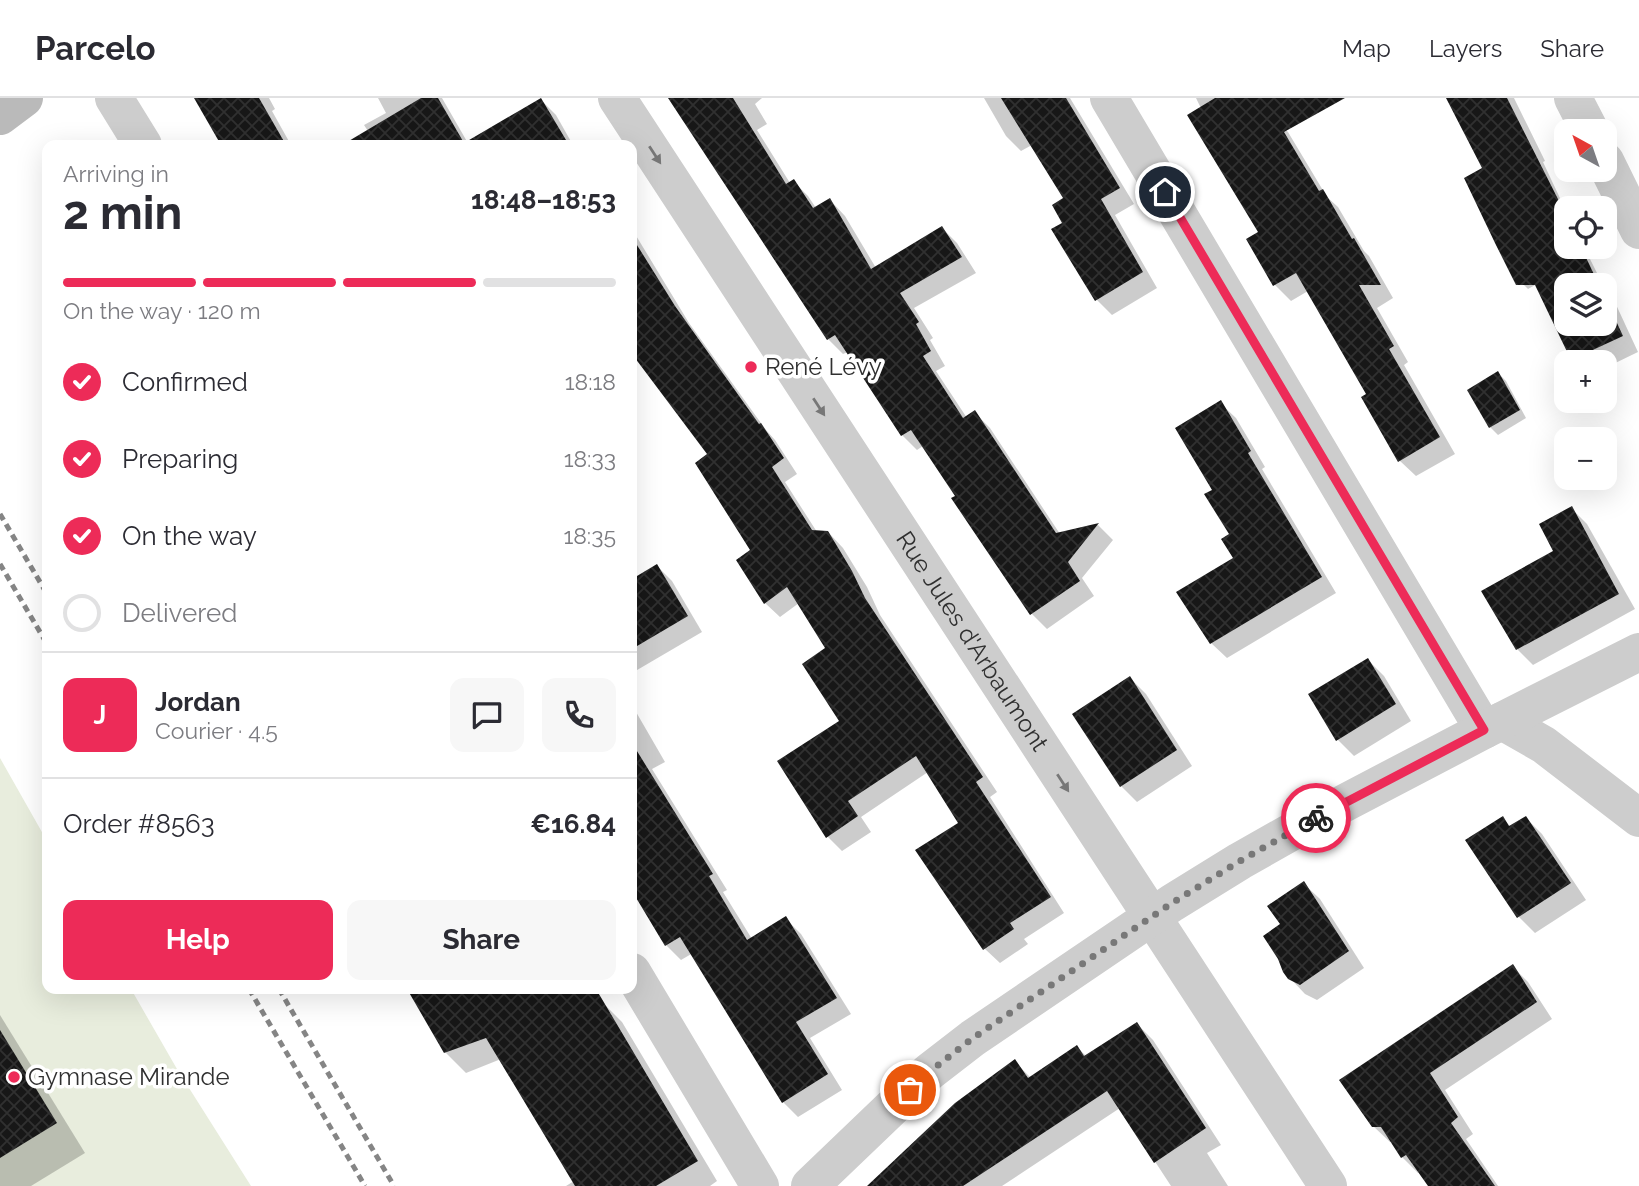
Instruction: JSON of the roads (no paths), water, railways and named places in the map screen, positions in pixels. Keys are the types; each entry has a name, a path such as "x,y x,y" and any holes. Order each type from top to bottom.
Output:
{"main road":[{"path":"0,116 24,98"}],"street":[{"path":"114,98 139,140"},
{"name":"Rue Jules d'Arbaumont","path":"617,98 1328,1186"},
{"path":"1109,98 1493,725 1544,745 1639,818"},
{"path":"1573,98 1584,119"},
{"path":"1615,182 1639,230"},
{"path":"810,1186 929,1072 973,1038 1151,918 1294,830 1639,652"},
{"path":"637,980 760,1186"}],"railway":[{"path":"0,514 42,585"},
{"path":"0,564 42,635"},
{"path":"252,994 365,1186"},
{"path":"282,994 394,1186"}],"place":[{"name":"René Lévy","path":"751,367"},
{"name":"Gymnase Mirande","path":"14,1077"}]}
